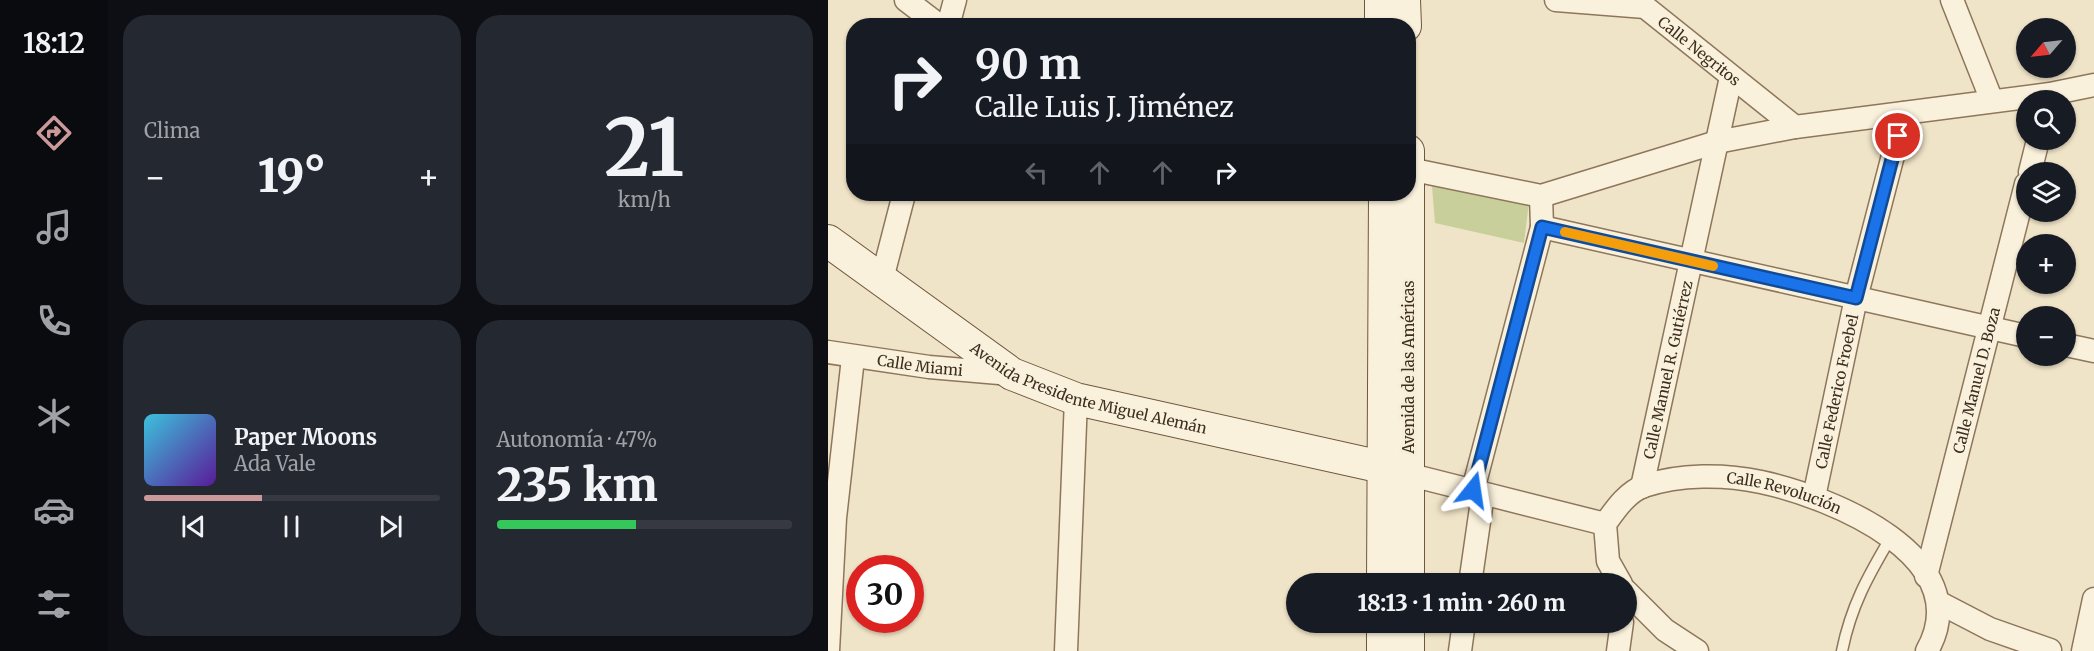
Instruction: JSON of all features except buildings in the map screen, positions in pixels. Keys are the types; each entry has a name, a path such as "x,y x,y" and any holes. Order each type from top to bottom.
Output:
{"main road":[{"path":"1381,0 1382,18"},
{"path":"1404,0 1405,18"},
{"name":"Avenida de las Américas","path":"1385,201 1395,471 1407,573"},
{"name":"Avenida de las Américas","path":"1384,573 1395,471 1408,201"},
{"name":"Avenida Presidente Miguel Alemán","path":"828,241 1012,374 1076,399 1395,471"},
{"path":"1383,633 1383,651"},
{"path":"1408,633 1408,651"}],"street":[{"path":"906,0 930,18"},
{"path":"950,18 955,0"},
{"name":"Calle Negritos","path":"1556,0 1662,10 1731,77 1795,127"},
{"path":"1952,0 1992,101"},
{"name":"Calle Manuel R. Gutiérrez","path":"1642,487 1731,77"},
{"path":"2075,90 2094,85"},
{"path":"1416,170 1540,196 1717,142 1795,127 2016,99"},
{"name":"Calle Federico Froebel","path":"1814,497 1856,298 1904,113"},
{"path":"1471,573 1478,492 1542,227 1540,196"},
{"path":"882,279 902,201"},
{"name":"Calle Manuel D. Boza","path":"1926,576 2016,222"},
{"path":"1542,227 2016,334"},
{"path":"2076,347 2094,351"},
{"name":"Calle Miami","path":"828,352 853,358 1012,374"},
{"path":"828,651 832,517 853,358"},
{"path":"1066,651 1076,399"},
{"path":"1395,471 1605,524 1608,561 1615,573"},
{"name":"Calle Revolución","path":"1605,524 1622,501 1642,487 1695,476 1760,482 1814,497 1852,513 1891,537 1911,553 1926,576 1938,602 1936,635 1927,651"},
{"path":"1938,602 1990,629 2047,650 2087,643 2094,599"},
{"path":"1637,603 1665,630 1697,651"},
{"path":"1460,651 1462,633"},
{"path":"1618,651 1620,633"}],"lane":[{"path":"1842,651 1853,609 1866,579 1891,537"}],"green space":[{"path":"1432,186 1529,202 1524,243 1435,223"}],"slow traffic":[{"path":"1565,232 1713,266"}],"route":[{"path":"1473,490 1542,227 1856,298 1898,136"}]}
